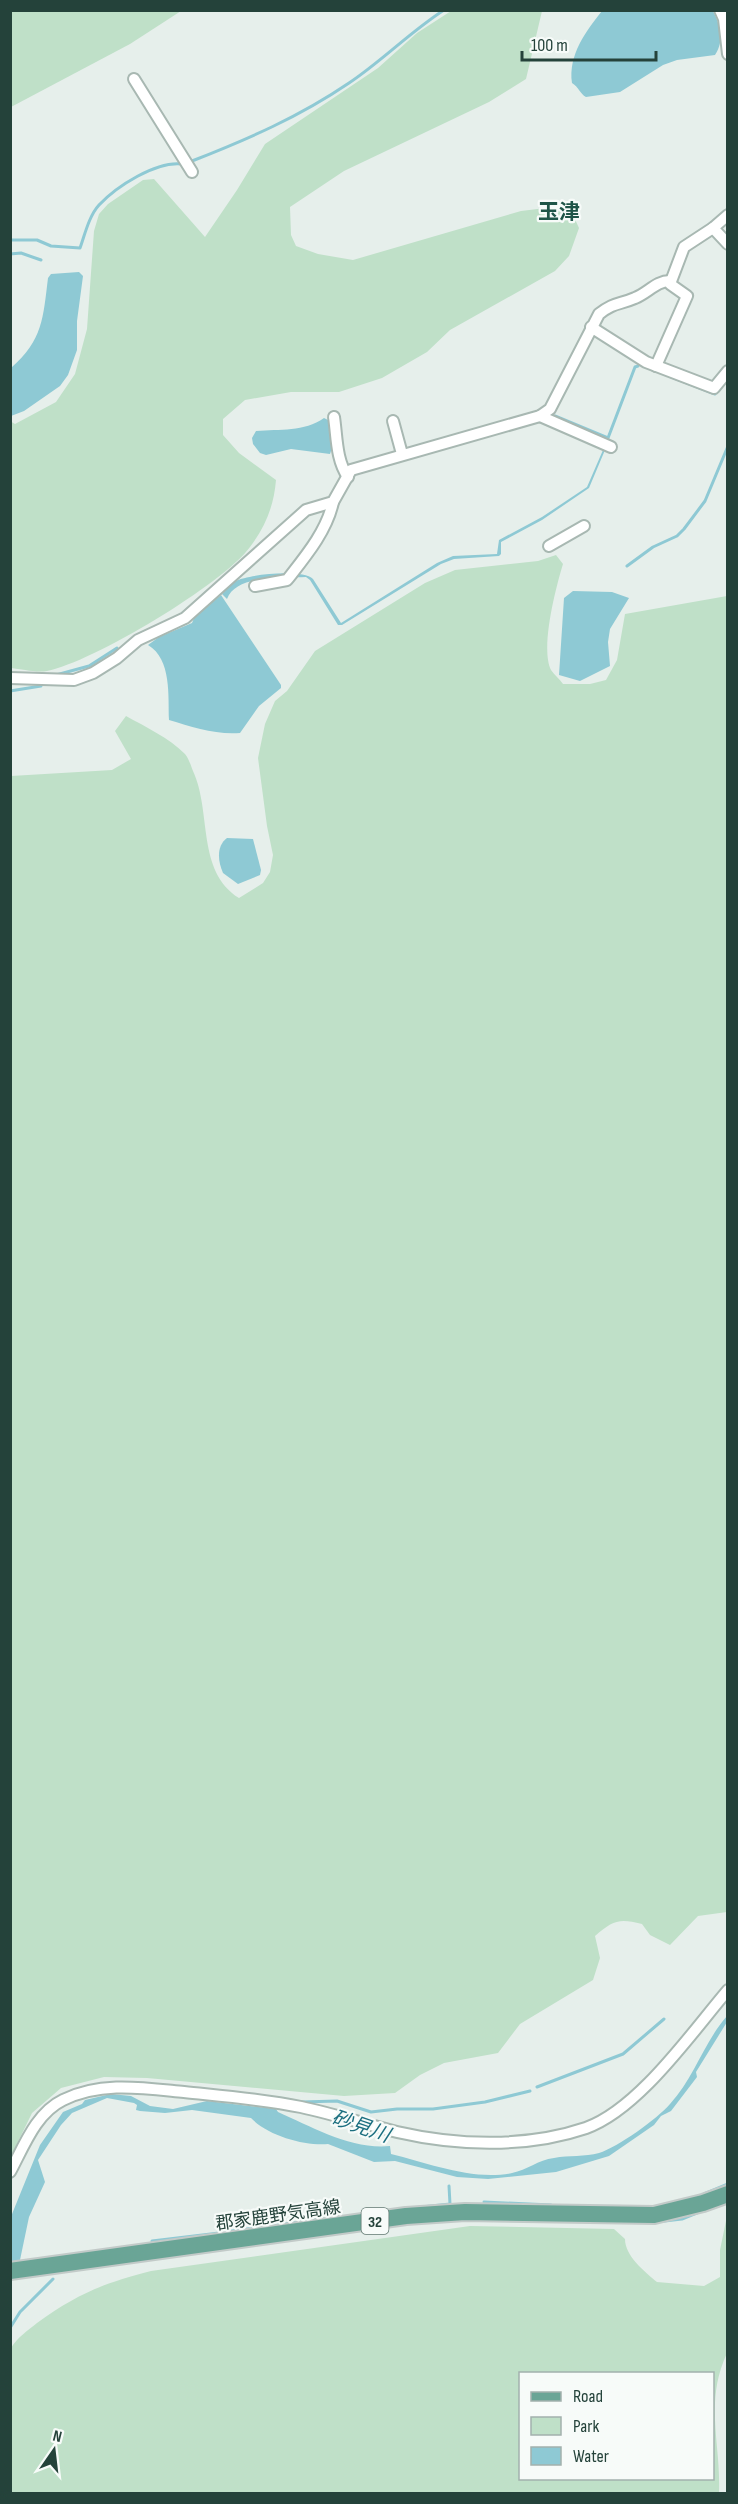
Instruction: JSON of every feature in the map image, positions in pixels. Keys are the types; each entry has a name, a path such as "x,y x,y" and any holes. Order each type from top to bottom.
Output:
{"main road":[{"name":"郡家鹿野気高線","path":"16,2270 406,2216 465,2212 654,2215 703,2203 728,2194"}],"street":[{"path":"720,10 724,19 728,54"},
{"path":"134,79 192,172"},
{"path":"656,366 687,296 670,284 684,247 728,215"},
{"path":"713,228 728,244"},
{"path":"255,586 287,580 314,544 331,516 333,502 351,471 402,454 540,416 550,410 599,314 609,306 635,299 661,282 670,281"},
{"path":"591,327 656,366 714,388 726,376"},
{"path":"540,416 611,447"},
{"path":"334,417 341,462 348,477"},
{"path":"393,420 402,454"},
{"path":"330,470 341,462"},
{"path":"10,678 74,680 93,673 117,658 138,640 185,618 306,510 333,502"},
{"path":"549,546 584,526"},
{"path":"10,2172 34,2127 48,2111 62,2100 92,2089 113,2087 156,2089 299,2107 399,2132 462,2142 497,2143 542,2138 579,2129 601,2120 627,2103 685,2043 728,1990"}],"green space":[{"path":"11,10 181,11 130,44 11,107"},
{"path":"451,11 542,11 526,79 489,102 344,171 290,207 291,235 296,246 318,254 353,260 521,211 554,207 573,215 579,228 569,256 555,271 450,330 427,352 382,378 339,392 291,392 245,400 223,419 223,435 239,453 276,480 268,515 250,547 213,581 156,620 124,638 68,665 47,671 11,668 10,421 15,424 56,402 75,374 87,329 94,231 99,214 108,204 143,180 154,179 205,237 265,144 378,68 417,33"},
{"path":"556,555 563,564 550,617 547,647 551,670 563,684 590,684 606,680 617,660 625,614 727,596 727,1912 698,1916 670,1945 650,1935 642,1924 621,1921 611,1924 595,1936 600,1958 593,1980 520,2024 498,2053 444,2063 420,2075 395,2093 344,2096 147,2078 104,2077 61,2088 32,2113 11,2156 11,776 112,770 131,759 115,731 126,716 165,738 186,756 199,787 207,840 216,873 225,886 239,898 263,883 270,872 273,855 258,758 265,724 275,701 287,691 315,651 425,583 455,570 538,561"},
{"path":"727,2216 727,2353 720,2371 715,2406 719,2493 11,2493 11,2348 37,2323 65,2304 119,2280 151,2271 470,2226 614,2229 625,2239 628,2251 636,2263 657,2282 704,2286 720,2277 720,2250"}],"water":[{"path":"602,11 713,11 719,27 720,44 715,55 677,60 663,65 620,92 586,97 572,83 571,73 584,35"},
{"path":"79,272 83,276 77,321 77,350 68,375 60,386 24,411 11,416 11,368 30,348 40,328 48,278 51,274"},
{"path":"324,418 328,420 331,433 330,454 291,449 266,455 260,453 253,444 252,438 256,431 300,428"},
{"path":"605,450 589,488 542,520 501,542 499,556 454,559 441,564 342,625 338,625 306,577 250,581 232,591 227,599 222,594 230,585 243,578 299,574 313,579 341,623 437,563 453,556 497,554 499,540 542,517 587,487"},
{"path":"573,591 612,592 629,598 610,629 608,642 610,666 580,681 559,675 564,598"},
{"path":"221,595 281,685 281,688 259,706 240,733 213,732 169,720 165,669 156,651 148,645 159,637 192,623 195,616"},
{"path":"227,838 253,839 261,870 260,875 238,884 223,873 219,854 223,841"},
{"path":"727,2016 727,2022 696,2072 697,2077 671,2111 661,2116 654,2125 609,2156 556,2172 488,2179 457,2177 395,2161 374,2162 328,2144 287,2138 267,2130 251,2118 192,2110 165,2113 140,2111 136,2110 137,2105 134,2103 107,2098 72,2113 61,2125 38,2160 45,2182 29,2217 20,2260 11,2263 10,2219 40,2145 63,2112 82,2104 85,2100 111,2094 131,2096 150,2106 173,2109 207,2101 276,2109 278,2112 347,2141 390,2146 391,2154 435,2166 466,2173 497,2175 523,2170 548,2159 599,2153 647,2125 678,2094"}],"waterway":[{"path":"192,161 273,126 330,95 444,10"},
{"path":"10,240 37,240 51,246 80,248 93,214 107,198 126,183 149,171 161,166 182,164"},
{"path":"10,254 21,253 41,260"},
{"path":"555,416 608,438 635,367 638,366"},
{"path":"669,376 715,394"},
{"path":"627,566 653,547 677,536 684,529 705,501 728,446"},
{"path":"56,675 89,666 117,648"},
{"path":"10,691 41,686"},
{"path":"537,2087 623,2054 664,2019"},
{"name":"砂見川","path":"302,2102 337,2101 371,2112 433,2109 485,2102 530,2091"},
{"path":"704,2194 728,2184"},
{"path":"403,2209 450,2204 449,2186"},
{"path":"484,2202 551,2205"},
{"path":"656,2222 682,2219 704,2210"},
{"path":"232,2231 323,2219"},
{"path":"152,2241 219,2233"},
{"path":"10,2328 20,2312 53,2279"}],"district":[{"name":"玉津","path":"559,212"}]}
